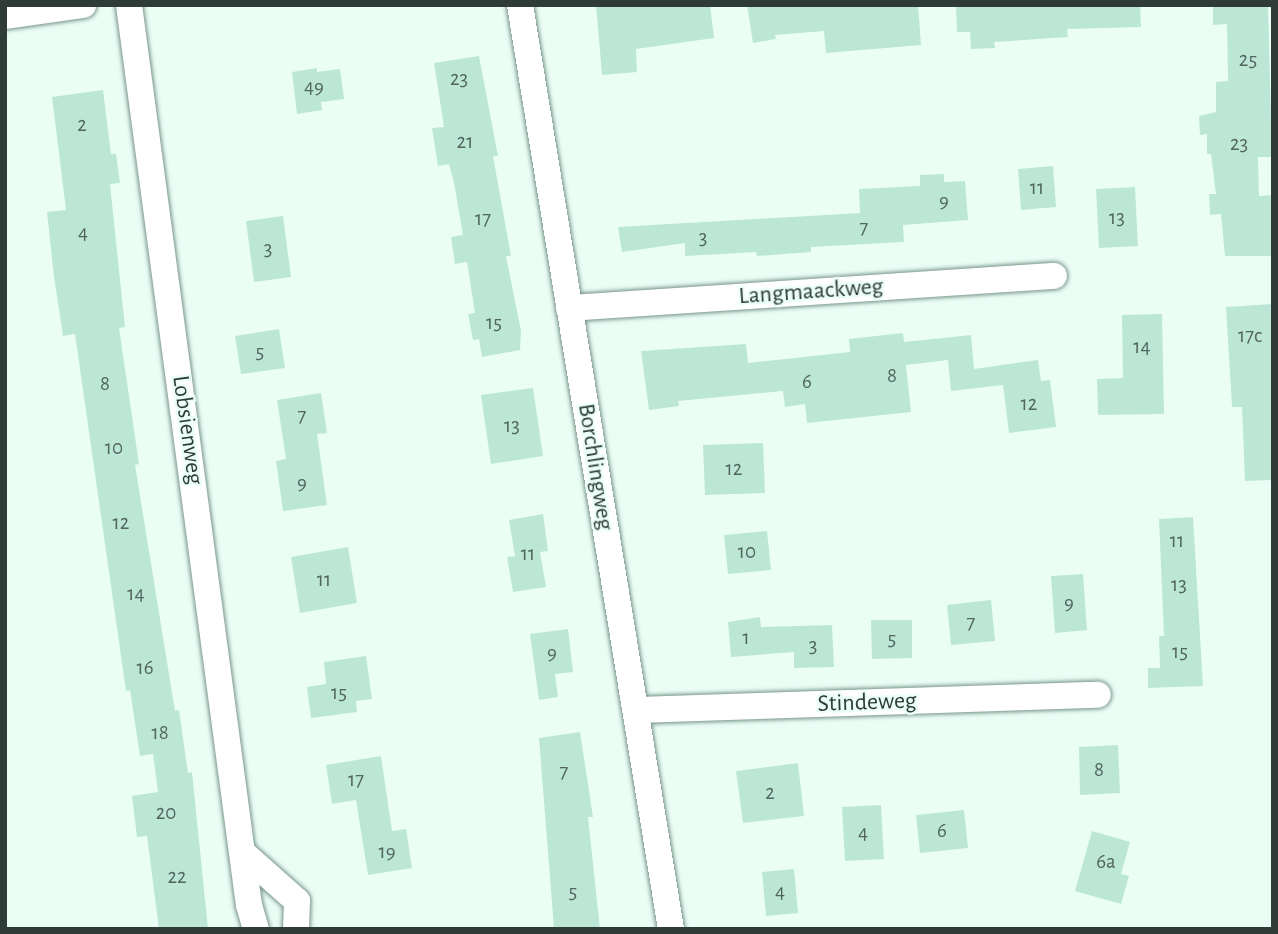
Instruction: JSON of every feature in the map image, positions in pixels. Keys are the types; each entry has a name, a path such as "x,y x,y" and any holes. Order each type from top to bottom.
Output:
{"street":[{"path":"5,16 83,5"},
{"name":"Lobsienweg","path":"129,5 256,929"},
{"name":"Borchlingweg","path":"520,5 671,929"},
{"name":"Langmaackweg","path":"569,308 1054,276"},
{"name":"Stindeweg","path":"636,710 1098,695"},
{"path":"244,854 297,901 296,929"}],"building":[{"path":"596,5 710,5 714,38 636,49 637,72 602,75"},
{"path":"747,5 918,5 921,45 826,53 824,31 775,35 776,39 753,43"},
{"path":"956,5 1140,5 1141,27 1067,29 1068,37 994,42 995,48 971,49 970,32 957,32"},
{"path":"1213,5 1268,5 1272,157 1258,157 1259,196 1272,195 1273,256 1225,256 1221,214 1210,215 1209,194 1216,194 1211,154 1207,154 1207,134 1200,135 1199,116 1216,112 1216,82 1228,81 1227,24 1213,25"},
{"path":"479,56 498,156 493,156 511,256 506,256 521,331 520,350 482,357 479,339 473,340 468,314 475,313 467,262 455,264 451,237 463,235 454,183 449,164 438,166 432,128 444,127 434,63"},
{"path":"317,68 317,72 340,69 344,99 321,102 322,110 297,114 292,72"},
{"path":"103,90 111,154 116,154 120,183 110,184 125,327 119,328 139,464 135,465 175,711 179,710 188,773 192,772 208,929 159,929 147,836 137,837 132,796 158,792 153,754 140,756 130,690 126,691 75,334 63,336 54,277 47,212 66,210 52,97"},
{"path":"1053,166 1056,207 1021,210 1018,169"},
{"path":"944,174 944,182 965,181 968,220 903,225 904,242 811,247 811,252 757,256 756,252 685,256 685,243 622,252 618,227 860,213 859,189 920,186 920,175"},
{"path":"1135,187 1138,246 1099,248 1096,189"},
{"path":"283,216 291,277 254,282 246,221"},
{"path":"1273,304 1273,480 1245,481 1242,407 1232,407 1226,307"},
{"path":"1162,314 1164,414 1098,415 1097,379 1123,378 1122,315"},
{"path":"279,329 285,368 241,374 235,336"},
{"path":"903,333 904,342 971,335 974,369 1038,360 1041,381 1050,380 1056,427 1009,433 1003,385 951,391 948,360 906,365 911,412 807,423 805,404 785,407 783,391 678,401 679,406 649,410 641,351 746,344 748,363 850,352 849,339"},
{"path":"533,388 543,456 491,464 481,395"},
{"path":"321,393 327,433 317,434 327,505 283,511 276,461 286,459 277,400"},
{"path":"763,443 765,493 705,495 703,445"},
{"path":"543,514 548,551 540,552 546,587 513,592 507,557 515,556 509,520"},
{"path":"1193,517 1203,686 1148,688 1148,668 1160,668 1159,636 1164,636 1159,519"},
{"path":"767,531 771,570 728,574 724,535"},
{"path":"348,547 357,603 300,613 291,557"},
{"path":"1083,574 1087,630 1055,633 1051,576"},
{"path":"991,600 995,641 951,645 947,605"},
{"path":"760,617 761,627 832,625 834,667 794,668 794,652 731,657 728,622"},
{"path":"871,620 912,620 912,658 872,659"},
{"path":"568,629 573,672 555,674 558,697 539,700 530,634"},
{"path":"366,656 372,699 356,701 357,712 311,718 307,687 326,684 324,662"},
{"path":"580,732 593,817 588,817 600,929 554,929 539,738"},
{"path":"1118,745 1120,793 1080,795 1079,747"},
{"path":"381,756 392,831 406,829 412,868 368,875 356,800 332,804 326,765"},
{"path":"798,763 804,816 743,823 736,771"},
{"path":"881,805 884,859 845,861 842,807"},
{"path":"964,810 968,848 920,853 916,815"},
{"path":"1092,831 1130,842 1121,874 1129,876 1121,904 1075,891"},
{"path":"794,869 798,913 766,916 762,872"}]}
